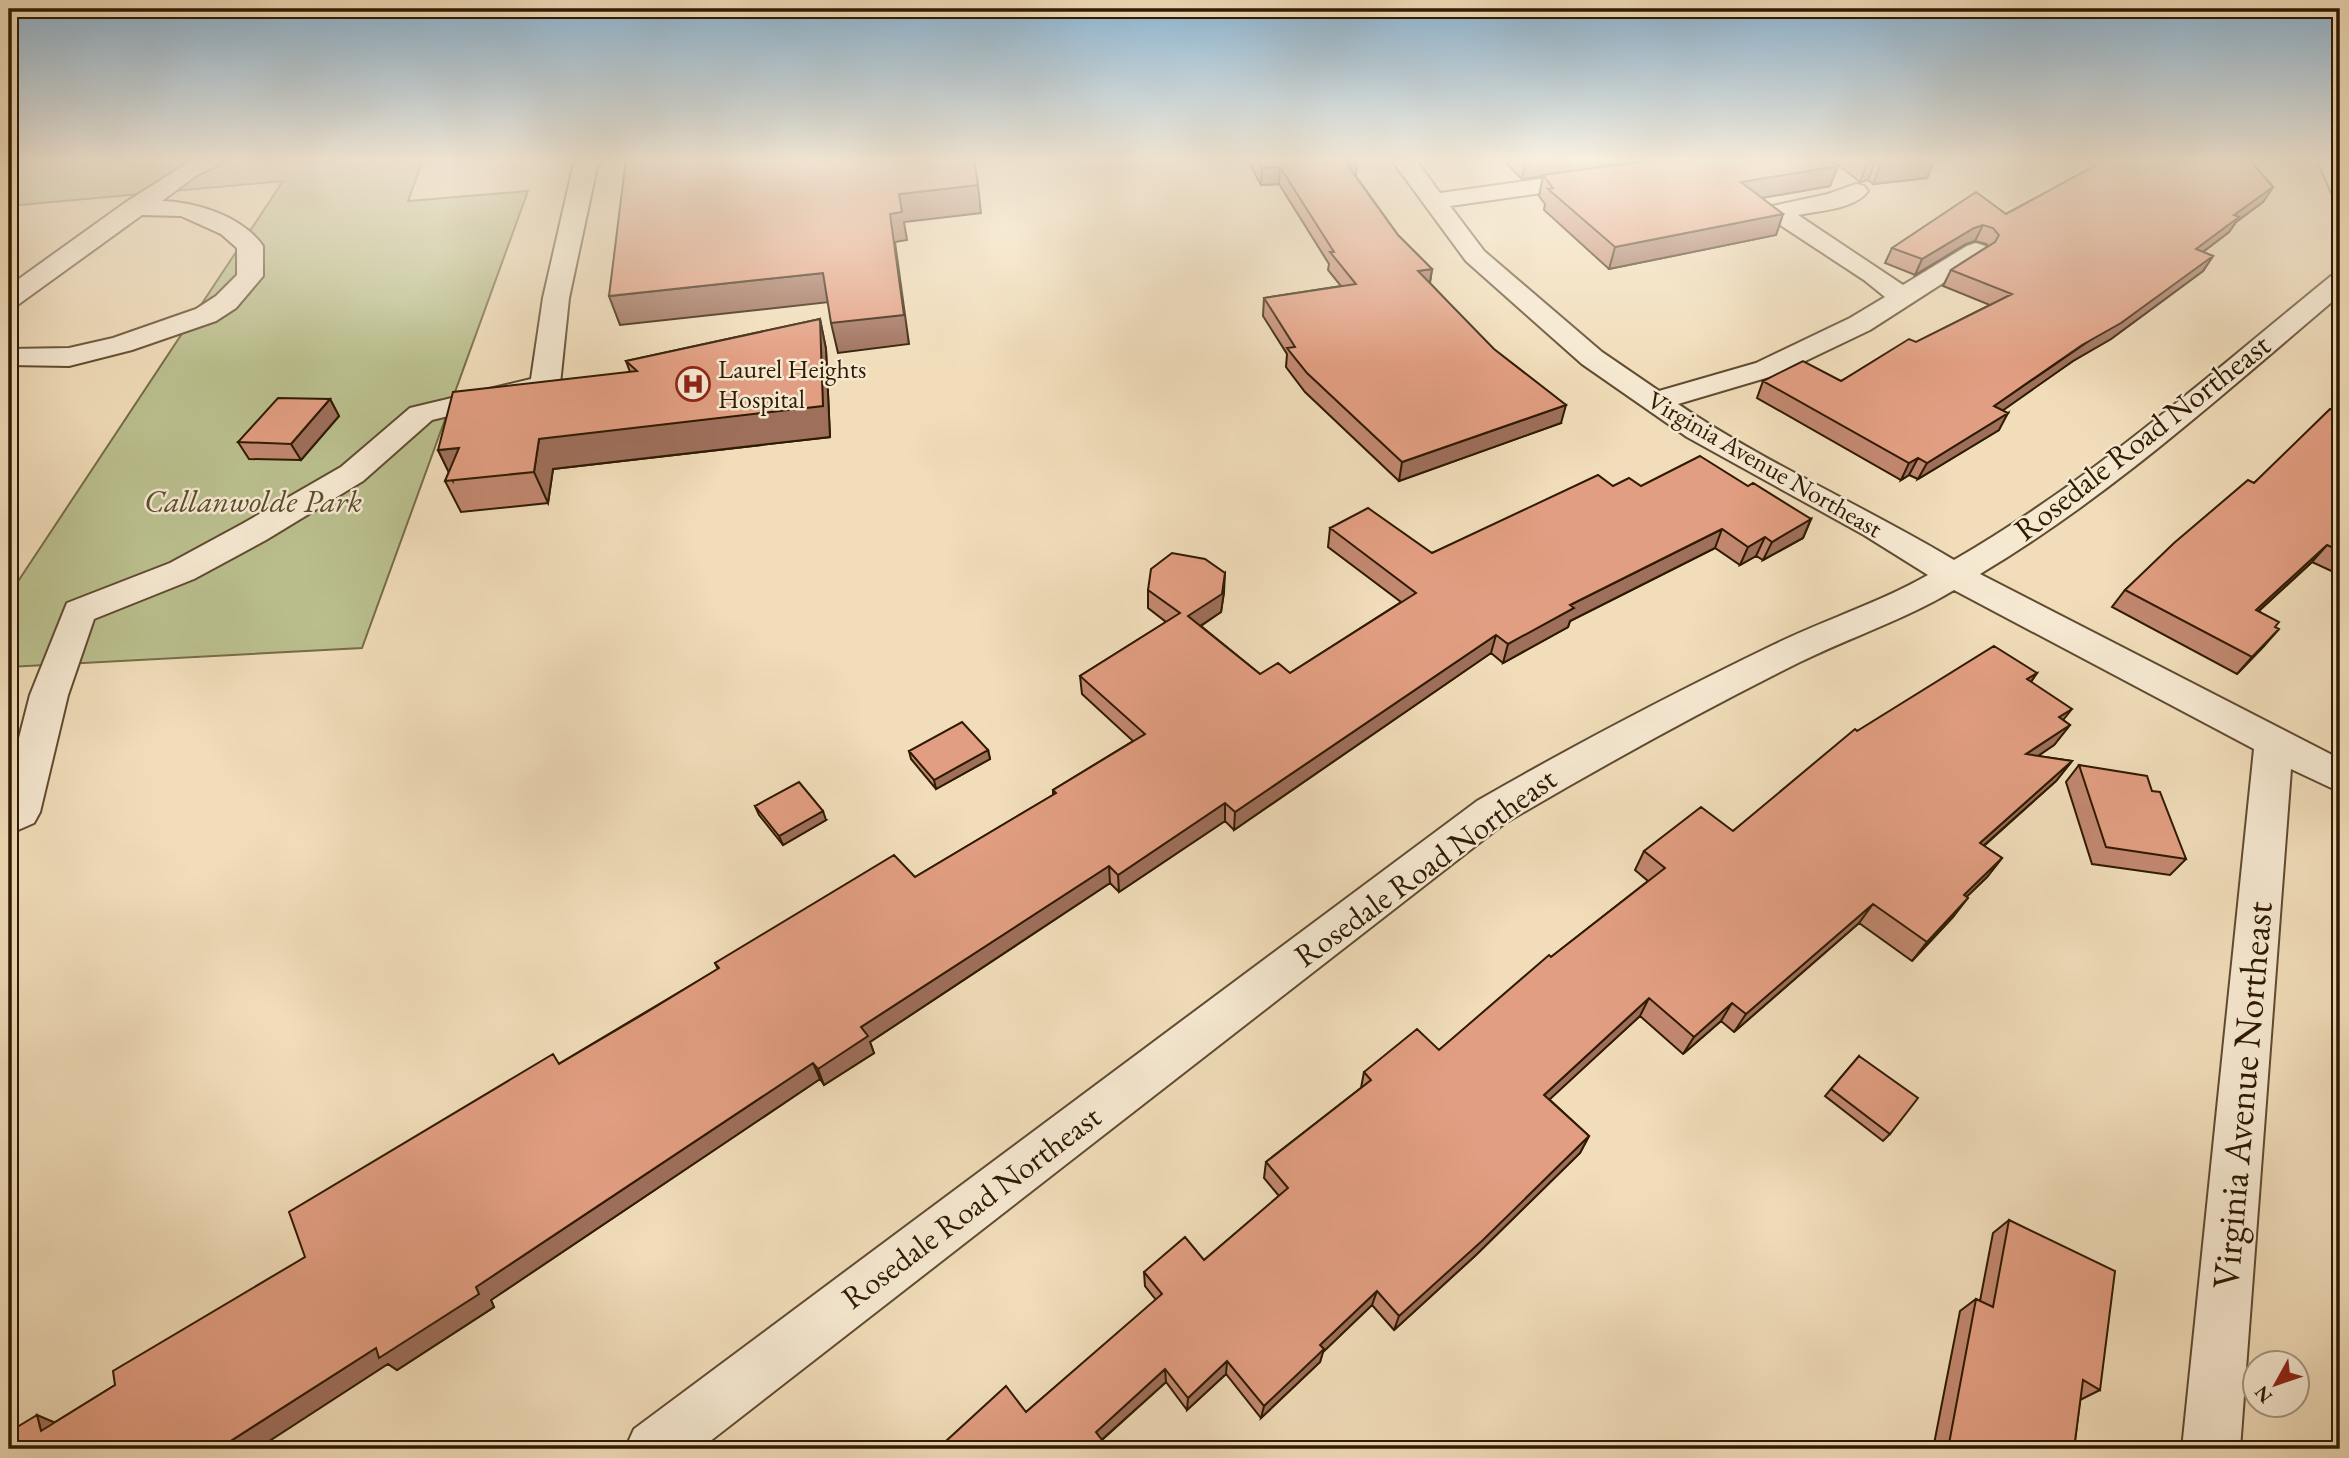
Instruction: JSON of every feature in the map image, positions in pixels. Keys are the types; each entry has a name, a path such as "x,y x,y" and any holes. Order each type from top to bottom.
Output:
{"street":[{"path":"9,298 107,227"},
{"path":"9,384 69,357 122,344 206,315 226,302 250,276 250,246 226,227"},
{"path":"9,818 20,812 49,695 79,612 182,571 254,532 352,474 421,414 545,384 555,298 568,227"},
{"name":"Virginia Avenue Northeast","path":"1453,227 1475,256 1592,358 1699,431 1876,528 1952,574 2340,778"},
{"path":"1800,227 1873,274 1902,297"},
{"path":"1655,401 1766,369 1860,324 1976,251"},
{"name":"Rosedale Road Northeast","path":"654,1449 1491,812 1595,751 1789,652 1918,596 2056,512 2094,484 2340,282"},
{"path":"9,357 69,357"},
{"name":"Virginia Avenue Northeast","path":"2211,1449 2274,741"}],"green space":[{"name":"Callanwolde Park","path":"253,227 515,227 362,648 9,667 9,595"}],"building":[{"path":"618,227 892,227 904,315 831,323 823,273 609,296"},
{"path":"1318,227 1392,227 1432,269 1418,271 1494,349 1566,405 1402,462 1307,373 1287,348 1295,347 1264,298 1356,284 1330,252 1334,252"},
{"path":"1592,227 1717,227 1615,247"},
{"path":"1923,227 1977,227 1922,259 1892,248"},
{"path":"1990,227 2226,227 2196,249 2213,256 2121,323 2082,345 1994,406 2008,413 1927,463 1918,458 1909,463 1763,381 1803,361 1841,381 1909,339 1916,342 2012,294 1951,270 1995,242 1999,235"},
{"path":"820,319 823,406 539,439 534,472 445,481 459,448 438,450 453,392 637,371 626,361"},
{"path":"278,398 330,399 291,444 238,442"},
{"path":"2330,409 2337,412 2340,409 2340,551 2327,545 2256,610 2279,622 2275,627 2279,629 2252,657 2125,590 2174,543 2248,480 2254,483"},
{"path":"1700,456 1748,486 1753,483 1811,519 1772,542 1765,537 1748,547 1722,529 1570,605 1574,608 1508,644 1496,635 1235,812 1225,803 1118,875 1109,866 861,1027 868,1036 818,1069 813,1063 476,1287 479,1294 379,1358 376,1348 218,1449 9,1449 9,1432 37,1415 41,1431 115,1385 113,1371 305,1257 289,1212 553,1054 559,1064 719,968 715,963 894,855 915,877 1056,793 1053,790 1145,734 1080,676 1180,613 1148,590 1151,569 1172,553 1205,559 1225,573 1222,594 1188,616 1260,674 1278,663 1290,673 1416,593 1330,528 1368,508 1432,553 1598,475 1613,486 1629,478 1641,486"},
{"path":"1994,646 2037,673 2027,679 2072,709 2059,717 2070,725 2026,754 2072,761 1980,843 2002,858 1964,895 1968,898 1927,942 1873,904 1746,1014 1732,1003 1694,1037 1649,998 1544,1095 1589,1136 1483,1240 1399,1316 1377,1291 1320,1345 1324,1349 1264,1406 1227,1361 1188,1398 1165,1369 1096,1432 1109,1449 950,1449 945,1442 1006,1386 1026,1412 1162,1294 1144,1272 1185,1237 1204,1260 1288,1188 1266,1162 1371,1080 1364,1072 1417,1029 1439,1050 1549,955 1551,957 1665,868 1644,851 1701,807 1733,831 1855,729 1857,731"},
{"path":"962,722 988,750 934,780 909,751"},
{"path":"2079,765 2147,776 2152,791 2160,792 2186,859 2106,847"},
{"path":"799,782 823,811 779,836 755,806"},
{"path":"1859,1056 1918,1098 1890,1134 1831,1089"},
{"path":"2009,1220 2115,1271 2100,1390 2083,1380 2074,1449 1948,1449 1976,1299 1993,1307"}],"place":[{"name":"Laurel Heights Hospital","path":"693,384"}]}
